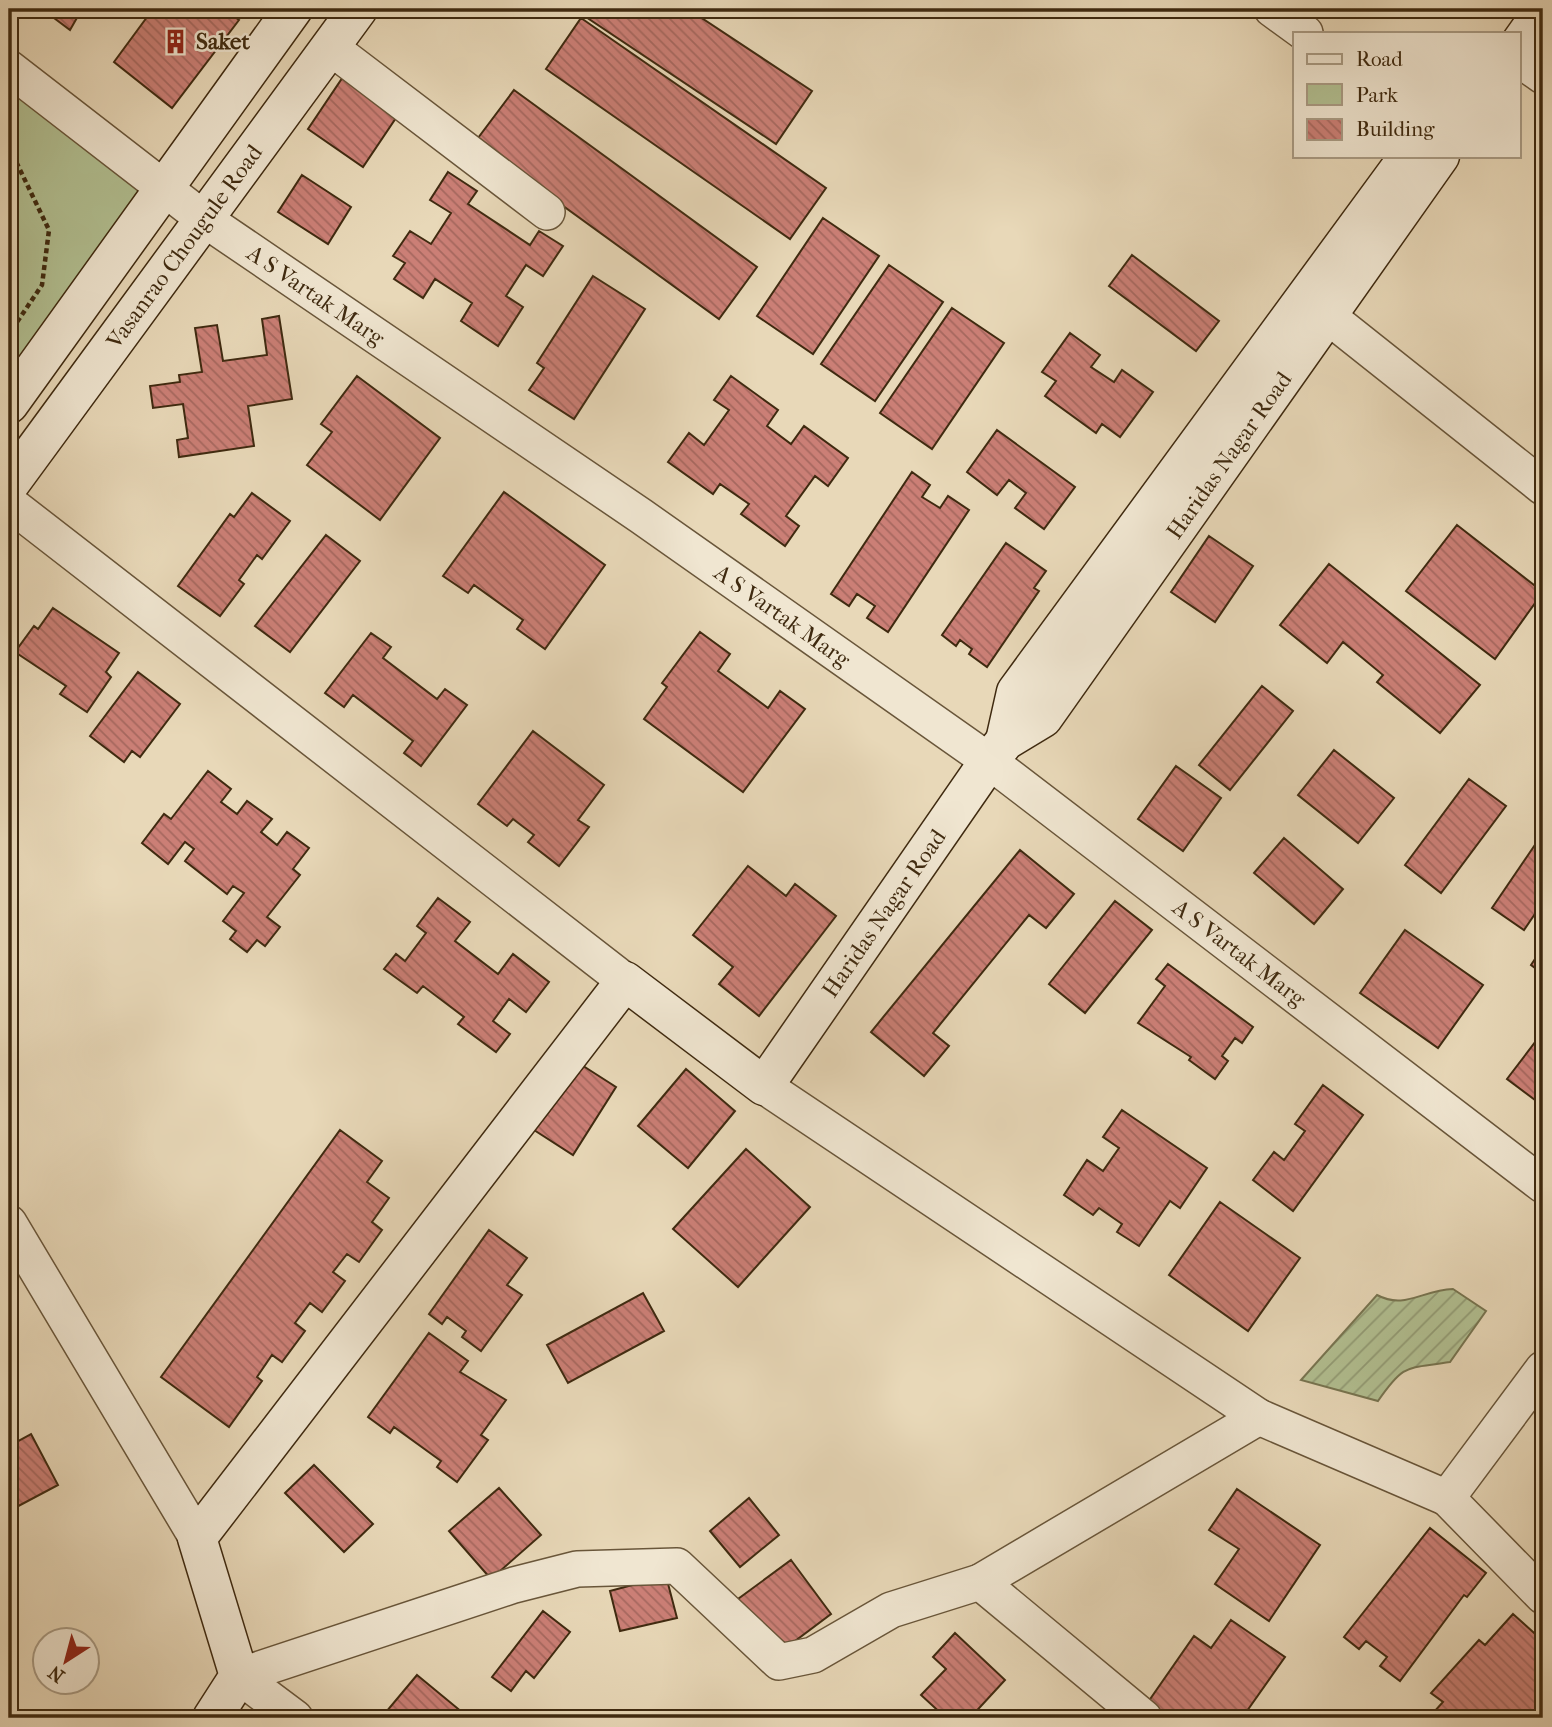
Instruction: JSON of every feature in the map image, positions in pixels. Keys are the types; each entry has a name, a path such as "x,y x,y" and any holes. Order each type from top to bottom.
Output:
{"street":[{"path":"9,404 293,9"},
{"name":"Vasanrao Chougule Road","path":"9,485 358,9"},
{"path":"1272,9 1304,32"},
{"path":"1499,32 1516,9"},
{"path":"1520,44 1543,11"},
{"path":"330,47 547,212"},
{"path":"1520,60 1543,76"},
{"name":"A S Vartak Marg","path":"9,68 204,219 641,516 997,751 1543,1185"},
{"name":"Haridas Nagar Road","path":"764,1086 997,751 1043,718 1316,307 1408,158"},
{"name":"Haridas Nagar Road","path":"1316,307 1438,158"},
{"path":"1316,307 1543,487"},
{"path":"9,503 764,1086 1259,1417 1447,1498 1543,1596"},
{"path":"197,1538 625,981"},
{"path":"9,1223 197,1538 239,1676 295,1718"},
{"path":"1447,1498 1543,1369"},
{"path":"212,1718 239,1676 514,1585 577,1569 677,1566 779,1662 813,1655 891,1611 980,1582 1259,1417"},
{"path":"980,1582 1144,1718"}],"path":[{"path":"9,147 49,230 42,285 9,334"}],"green space":[{"path":"9,82 146,190 9,377"},
{"path":"1453,1289 1486,1311 1450,1362 1415,1367 1401,1373 1378,1401 1301,1380 1377,1295 1396,1301"}],"building":[{"path":"42,9 82,9 70,30"},
{"name":"Saket","path":"153,9 224,9 239,20 172,108 114,62"},
{"path":"574,9 688,9 812,91 776,144"},
{"path":"581,18 826,188 790,239 546,69"},
{"path":"349,68 404,106 363,167 308,129"},
{"path":"514,90 757,267 719,319 475,142"},
{"path":"448,172 477,191 468,204 530,245 539,231 563,246 543,276 526,265 506,296 523,307 498,346 461,321 472,303 435,279 423,298 394,279 405,263 393,256 410,231 431,244 451,213 430,200"},
{"path":"302,175 351,207 328,244 278,212"},
{"path":"823,218 879,256 813,354 757,316"},
{"path":"1132,255 1219,321 1196,351 1109,286"},
{"path":"889,265 943,302 875,401 821,364"},
{"path":"593,276 645,309 574,419 529,390 544,368 537,363"},
{"path":"952,308 1004,343 932,449 880,413"},
{"path":"279,316 292,399 248,406 254,446 179,457 177,440 188,438 183,404 153,408 150,386 180,382 179,375 202,372 195,328 217,325 223,361 267,355 262,319"},
{"path":"1070,333 1100,355 1091,367 1114,382 1122,370 1153,392 1120,437 1102,424 1096,433 1045,396 1056,381 1042,372"},
{"path":"357,376 440,438 380,520 307,465 332,432 321,424"},
{"path":"731,376 778,410 767,426 791,444 804,426 848,458 828,486 815,476 786,516 799,526 785,546 741,514 749,504 720,484 713,494 668,462 689,433 704,445 729,410 714,400"},
{"path":"997,430 1075,487 1044,529 1015,508 1026,493 1009,480 997,495 967,472"},
{"path":"912,472 930,485 922,497 940,508 948,496 969,510 888,632 867,618 875,606 857,594 849,606 831,594"},
{"path":"504,492 605,565 545,649 517,629 523,620 474,585 468,593 443,576"},
{"path":"252,493 290,521 262,559 257,555 239,580 244,584 220,616 178,586 230,514 234,517"},
{"path":"1457,525 1543,592 1495,659 1406,591"},
{"path":"326,535 360,561 290,652 255,626"},
{"path":"1209,536 1253,566 1215,622 1171,592"},
{"path":"1006,543 1046,571 1034,588 1039,591 987,667 969,654 972,649 960,640 956,646 942,635"},
{"path":"1329,564 1480,685 1440,733 1377,682 1383,675 1343,642 1327,663 1280,625"},
{"path":"53,608 119,653 106,672 111,677 87,712 60,694 66,686 15,652 34,626 38,629"},
{"path":"700,632 730,654 718,671 768,708 780,691 805,709 743,792 644,719 667,687 662,683"},
{"path":"371,633 391,647 383,658 437,699 445,689 467,705 421,766 404,753 413,741 353,695 344,707 325,693"},
{"path":"138,672 180,704 140,757 132,751 124,762 90,736"},
{"path":"1262,686 1293,711 1230,790 1199,765"},
{"path":"533,731 604,785 578,820 589,827 559,866 528,842 534,835 513,819 507,826 478,804"},
{"path":"1334,750 1394,798 1358,843 1298,795"},
{"path":"1176,766 1221,798 1183,851 1138,819"},
{"path":"208,771 231,789 221,802 237,814 247,801 272,819 261,832 277,845 287,832 309,848 293,869 300,875 267,917 280,927 265,946 257,940 247,952 230,939 236,931 223,921 244,893 233,886 227,894 185,861 194,849 185,842 168,864 142,843 164,814 171,819"},
{"path":"1469,779 1506,806 1441,893 1405,865"},
{"path":"1543,833 1543,902 1524,930 1492,908"},
{"path":"1284,838 1343,889 1314,924 1254,873"},
{"path":"1020,850 1074,894 1046,928 1029,915 933,1033 949,1046 924,1076 871,1032"},
{"path":"748,866 786,896 795,884 836,916 759,1016 719,984 733,967 693,935"},
{"path":"438,898 470,922 455,941 498,974 513,954 549,982 526,1012 509,999 493,1021 510,1034 496,1052 458,1024 464,1017 423,986 417,993 384,969 396,954 405,961 426,933 417,926"},
{"path":"1115,901 1152,930 1085,1013 1049,984"},
{"path":"1405,930 1483,985 1438,1048 1360,993"},
{"path":"1543,947 1543,974 1531,965"},
{"path":"1168,964 1253,1027 1242,1043 1235,1038 1222,1056 1228,1061 1215,1079 1189,1060 1191,1057 1138,1023 1165,986 1156,979"},
{"path":"1536,1041 1543,1046 1543,1106 1507,1079"},
{"path":"577,1062 616,1087 573,1155 534,1130"},
{"path":"686,1069 735,1111 688,1168 638,1126"},
{"path":"1323,1085 1363,1115 1293,1211 1253,1180 1274,1152 1284,1160 1305,1131 1295,1124"},
{"path":"1122,1110 1207,1168 1180,1208 1170,1201 1139,1246 1117,1232 1122,1224 1099,1208 1093,1215 1064,1195 1087,1160 1103,1171 1119,1148 1103,1137"},
{"path":"340,1130 382,1161 367,1182 389,1198 372,1222 382,1230 359,1262 347,1254 333,1272 345,1281 322,1312 310,1303 295,1323 305,1331 282,1362 272,1355 257,1377 262,1381 229,1427 161,1377"},
{"path":"746,1149 810,1207 738,1287 673,1229"},
{"path":"1220,1202 1300,1258 1248,1331 1169,1275"},
{"path":"489,1230 527,1258 507,1285 522,1295 481,1351 462,1337 466,1331 447,1317 442,1324 429,1314"},
{"path":"643,1293 664,1331 568,1383 547,1345"},
{"path":"429,1333 468,1361 460,1372 506,1400 481,1435 488,1440 457,1482 437,1467 441,1461 394,1427 390,1433 368,1417"},
{"path":"31,1434 58,1485 9,1511 9,1446"},
{"path":"314,1465 373,1524 344,1552 285,1493"},
{"path":"499,1488 541,1535 491,1579 449,1531"},
{"path":"1237,1489 1320,1545 1269,1621 1215,1584 1239,1549 1209,1530"},
{"path":"749,1498 779,1535 740,1567 710,1531"},
{"path":"1430,1528 1486,1573 1467,1597 1464,1595 1400,1681 1380,1666 1387,1657 1366,1641 1359,1649 1344,1637"},
{"path":"791,1560 831,1614 779,1653 738,1599"},
{"path":"666,1576 677,1618 620,1631 610,1591"},
{"path":"543,1611 570,1632 534,1678 526,1671 511,1691 492,1677"},
{"path":"1513,1614 1543,1641 1543,1706 1532,1718 1441,1718 1434,1712 1443,1702 1431,1693 1479,1640 1485,1645"},
{"path":"1231,1620 1285,1657 1242,1718 1165,1718 1146,1705 1194,1636 1211,1648"},
{"path":"955,1633 1005,1680 970,1718 946,1718 921,1695 946,1669 933,1657"},
{"path":"417,1675 468,1717 381,1718"}],"place":[{"name":"Saket","path":"176,41"}]}
